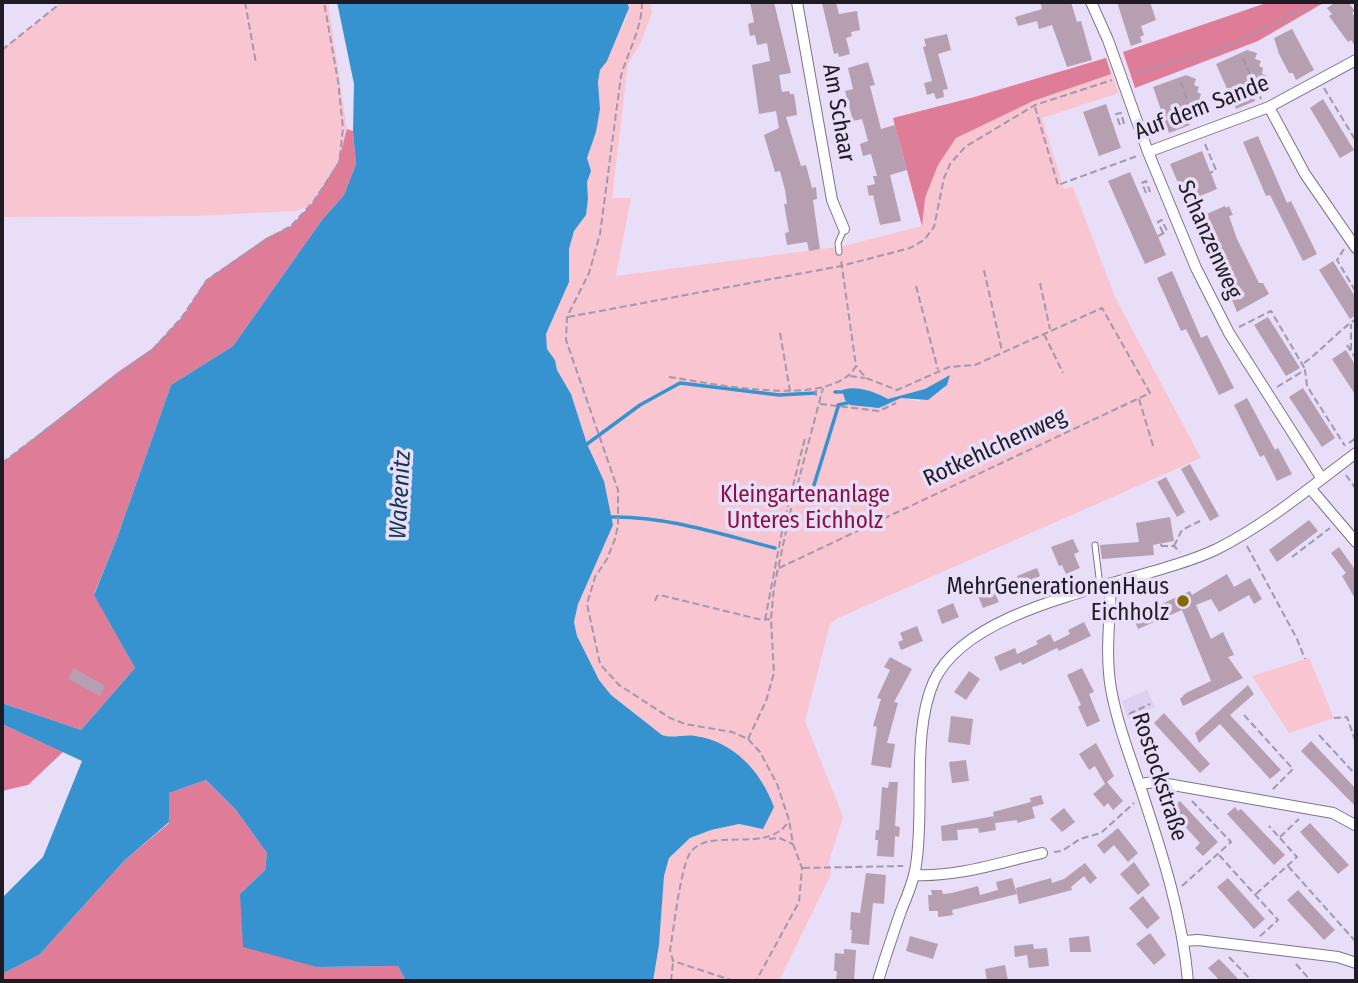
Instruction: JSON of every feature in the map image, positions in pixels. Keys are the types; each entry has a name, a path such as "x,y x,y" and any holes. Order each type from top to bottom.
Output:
{"street":[{"name":"Am Schaar","path":"797,2 832,200 844,229"},
{"name":"Schanzenweg","path":"1091,2 1196,268 1229,333 1322,479"},
{"name":"Auf dem Sande","path":"1148,152 1267,108 1356,60"},
{"path":"1267,108 1305,174 1353,243"},
{"path":"878,981 915,871 920,834 924,718 935,680 946,664 968,642 1031,609 1186,561 1241,536 1356,453"},
{"path":"1310,488 1356,542"},
{"name":"Rostockstraße","path":"1105,584 1108,659 1116,711 1173,894 1184,941 1188,981"},
{"path":"1139,784 1156,782 1333,813 1355,825"},
{"path":"915,871 939,876 1042,853"},
{"path":"1184,941 1198,940 1338,957 1356,963"}],"lane":[{"path":"839,252 838,243 844,229"},
{"path":"1095,544 1105,584"}],"path":[{"path":"2,50 62,2"},
{"path":"245,2 256,63"},
{"path":"2,463 153,349 182,317 207,280 291,226 313,202 339,163 343,128 324,2"},
{"path":"642,2 637,36 626,57 621,76 600,234 589,273 567,317 566,340 618,490 615,539 607,559 595,577 587,604 600,664 618,685 670,718 685,724 732,732 748,740 760,752 777,784 802,868 799,902 756,981"},
{"path":"567,317 841,266 909,248 925,240 934,226 944,178 958,154 977,138 1035,105 1218,50 1282,20 1311,2"},
{"path":"1243,58 1267,108"},
{"path":"1320,81 1356,141"},
{"path":"1181,82 1216,170 1210,173"},
{"name":"Auf dem Sande","path":"1035,105 1058,185 1148,152"},
{"path":"1114,127 1120,125"},
{"path":"1140,195 1146,193"},
{"path":"1158,236 1163,233"},
{"path":"1353,243 1337,260 1356,292"},
{"path":"841,266 856,366 866,378"},
{"path":"984,270 1003,352"},
{"path":"848,376 866,378 897,390 939,371 969,367 1044,333 1050,330 1040,282"},
{"path":"916,286 939,371"},
{"name":"Rotkehlchenweg","path":"779,568 1150,393 1102,308 1050,330"},
{"path":"1229,333 1271,311 1303,364 1307,386 1345,446"},
{"path":"1303,364 1331,342 1337,332 1356,319"},
{"path":"1350,350 1351,323"},
{"path":"780,333 790,392"},
{"path":"1044,333 1063,373"},
{"path":"1347,345 1356,359"},
{"path":"669,377 790,392 823,388 848,376 856,366"},
{"path":"1268,393 1305,370"},
{"path":"816,388 816,396"},
{"path":"748,740 766,701 774,673 771,619 773,594 823,388"},
{"path":"1139,398 1154,449"},
{"path":"819,404 878,411 896,403"},
{"path":"765,620 768,595 805,438"},
{"path":"1339,466 1356,489"},
{"path":"794,482 798,483"},
{"path":"1174,546 1182,530 1200,520"},
{"path":"1292,557 1339,522"},
{"path":"1241,536 1297,639 1305,659"},
{"path":"1161,546 1174,546 1186,561"},
{"path":"655,601 660,595 765,620 771,619"},
{"path":"1126,715 1150,704"},
{"path":"1244,715 1293,769 1261,800"},
{"path":"1334,718 1347,717 1356,743"},
{"path":"1319,735 1356,775"},
{"path":"1173,894 1231,842 1186,793 1188,787"},
{"path":"1042,853 1062,851 1080,839 1101,833 1143,796"},
{"path":"1279,837 1310,809"},
{"path":"765,839 778,834 789,820"},
{"path":"1255,895 1297,857 1269,826"},
{"path":"671,981 673,961 670,950 684,865 692,850 723,839 779,838 793,844"},
{"path":"1218,854 1278,920 1256,939 1255,947"},
{"path":"802,868 902,866 915,871"},
{"path":"1288,866 1356,942"},
{"path":"1226,953 1252,981"},
{"path":"673,961 734,981"},
{"path":"1293,961 1311,981"}],"shaded area":[{"path":"1269,2 1325,2 1258,41 1135,88 1123,52"},
{"path":"1106,58 1111,74 1033,101 956,138 938,165 925,198 922,226 893,118"},
{"path":"347,129 353,131 356,164 344,195 322,220 233,346 171,385 117,538 94,594 135,668 81,730 2,703 2,463 118,372 153,348 182,317 206,280 266,238 291,226 313,202 338,162"},
{"path":"1147,690 1155,707 1128,719 1122,701"},
{"path":"2,724 63,752 28,785 2,791"},
{"path":"206,780 236,810 267,853 265,870 240,894 317,967 398,966 406,981 2,981 2,974 39,955 124,861 169,823 169,793"}],"green space":[{"path":"63,2 328,2 347,129 338,162 309,206 295,211 194,216 2,217 2,50"},
{"name":"Kleingartenanlage Unteres Eichholz","path":"627,2 650,2 652,13 640,44 628,64 612,198 631,198 616,276 844,246 922,226 893,118 1106,58 1119,93 1042,118 1064,189 1073,187 1115,297 1201,458 838,618 830,624 805,721 843,817 829,861 831,874 779,981 653,981 659,945 664,876 669,858 690,838 711,830 739,824 752,828 770,796 746,762 729,748 705,739 662,735 611,695 599,680 577,636 574,622 578,604 613,525 604,481 587,444 571,394 547,349 546,334 569,282 569,249 574,231 586,215 587,182 591,171 587,158 600,109 600,70 607,61 629,8","holes":["950,376 944,389 919,401 901,398 873,408 844,398 842,390 866,390 888,399 925,389"]},
{"path":"1309,658 1334,718 1289,733 1252,676"}],"water":[{"name":"Wakenitz","path":"337,2 627,2 629,8 607,61 600,70 600,109 587,158 591,171 587,182 586,215 574,231 569,249 569,282 546,334 547,349 571,394 587,444 604,481 613,525 578,604 574,622 577,636 599,680 611,695 662,735 709,739 733,751 762,781 774,807 763,829 739,824 711,830 690,838 669,858 664,876 659,945 653,981 406,981 398,966 317,967 243,947 240,894 265,870 267,853 236,810 206,780 169,793 169,822 124,861 39,955 2,974 2,898 43,857 82,761 2,724 2,703 81,730 135,668 94,595 171,385 233,346 322,220 344,195 356,164 353,131 354,84"},
{"path":"950,375 947,385 928,400 901,398 879,408 850,405 842,390 860,389 888,399 925,389"}],"building":[{"path":"750,2 774,2 791,73 779,75 782,92 789,91 794,94 797,115 786,117 801,166 806,165 812,188 816,187 817,199 813,200 820,249 809,251 807,242 787,245 785,233 789,232 784,204 787,204 785,190 780,171 775,172 764,135 779,128 776,111 759,114 752,65 770,61 767,43 757,45 755,35 750,36 748,24 754,22"},
{"path":"836,2 839,14 857,11 860,30 851,32 852,36 846,38 850,54 839,57 838,53 834,54 822,3"},
{"path":"1040,2 1071,2 1077,22 1081,21 1092,60 1067,67 1052,25 1039,29 1037,21 1018,26 1015,17 1042,9"},
{"path":"1117,2 1150,2 1156,20 1141,26 1144,35 1140,37 1142,42 1131,46"},
{"path":"1336,2 1348,2 1355,11 1352,13 1356,18 1356,48 1351,40 1348,42 1329,16 1332,14 1327,8"},
{"path":"1292,29 1314,70 1296,80 1279,54 1274,38"},
{"path":"947,34 951,50 938,54 948,89 943,90 944,97 936,99 934,93 927,95 924,83 932,81 923,47 926,46 924,39"},
{"path":"1247,50 1257,53 1255,59 1261,61 1259,66 1263,68 1262,74 1266,75 1263,87 1253,84 1255,101 1236,109 1216,64"},
{"path":"868,62 875,85 870,86 881,129 895,125 907,170 890,175 901,221 880,225 873,195 869,196 867,186 875,184 873,176 877,176 871,154 863,156 860,144 868,141 862,119 853,121 845,91 853,89 848,68"},
{"path":"1186,75 1196,79 1194,85 1199,87 1197,92 1201,94 1199,100 1204,101 1200,113 1184,107 1190,125 1169,133 1153,87"},
{"path":"1323,99 1354,150 1340,158 1310,108"},
{"path":"1106,104 1121,148 1099,156 1083,112"},
{"path":"1258,136 1287,203 1291,201 1317,254 1303,261 1270,195 1266,196 1243,142"},
{"path":"1202,151 1217,189 1186,202 1170,164"},
{"path":"1130,172 1166,255 1145,264 1108,181"},
{"path":"1229,206 1233,215 1229,216 1237,239 1259,283 1263,283 1269,294 1237,312 1221,274 1218,276 1210,260 1215,258 1204,234 1199,236 1193,220"},
{"path":"1333,261 1356,298 1356,315 1350,319 1319,270"},
{"path":"1172,271 1201,338 1207,335 1234,388 1219,395 1186,329 1181,331 1157,278"},
{"path":"1268,317 1300,368 1286,376 1254,325"},
{"path":"1346,350 1356,366 1356,396 1332,359"},
{"path":"1303,388 1335,438 1322,447 1289,397"},
{"path":"1247,398 1275,450 1278,448 1292,474 1277,481 1264,455 1260,457 1234,405"},
{"path":"1190,464 1219,516 1210,521 1181,469"},
{"path":"1166,477 1185,512 1177,517 1157,482"},
{"path":"1170,517 1174,541 1153,545 1154,555 1102,559 1100,545 1139,542 1136,523"},
{"path":"1309,520 1318,531 1277,562 1269,550"},
{"path":"1073,539 1079,552 1074,554 1080,568 1066,574 1062,565 1059,566 1051,547"},
{"path":"1339,547 1356,571 1356,600 1342,576 1346,573 1331,553"},
{"path":"1037,568 1040,576 1035,579 1037,585 1023,591 1017,576"},
{"path":"1227,574 1234,587 1250,578 1262,599 1254,604 1249,595 1219,612 1211,599 1196,605 1211,639 1223,632 1234,655 1228,657 1243,678 1183,706 1180,699 1186,693 1211,681 1182,610 1138,629 1132,614 1190,591 1192,595"},
{"path":"991,585 999,602 983,608 976,591"},
{"path":"953,603 959,617 942,624 937,610"},
{"path":"1084,622 1091,636 1059,651 1057,648 1022,665 1021,662 1000,671 994,657 1015,648 1017,654 1038,644 1036,641 1050,634 1054,642 1070,634 1068,630"},
{"path":"917,626 923,641 901,650 898,642 903,640 900,633"},
{"path":"890,657 912,669 894,702 898,703 887,743 895,744 891,768 871,765 877,727 873,726 881,699 877,698 890,670 884,667"},
{"path":"74,668 105,686 100,696 68,679"},
{"path":"1082,668 1094,692 1089,694 1100,721 1087,727 1078,707 1081,705 1067,675"},
{"path":"969,671 980,679 966,700 954,692"},
{"path":"1248,685 1254,694 1230,715 1281,770 1270,779 1220,724 1199,743 1195,733"},
{"path":"1164,713 1210,764 1200,773 1154,723"},
{"path":"951,716 973,719 970,745 948,742"},
{"path":"1311,741 1356,789 1356,807 1301,751"},
{"path":"1096,743 1114,776 1107,782 1123,801 1113,810 1108,803 1104,807 1093,794 1105,784 1095,766 1089,770 1079,754"},
{"path":"966,760 969,781 952,783 949,762"},
{"path":"889,782 898,782 895,826 900,827 899,837 895,836 894,857 877,856 878,840 875,840 876,830 879,830 882,787 888,788"},
{"path":"1041,795 1044,804 1032,807 1035,818 1017,823 1017,820 995,823 993,812 1031,802 1030,798"},
{"path":"1180,801 1218,842 1203,856 1195,848 1200,843 1170,810"},
{"path":"1235,807 1238,811 1241,809 1285,855 1274,865 1227,814"},
{"path":"1064,808 1075,822 1062,832 1050,819"},
{"path":"994,816 996,830 979,833 978,828 957,830 958,840 942,841 941,826"},
{"path":"1310,823 1349,865 1338,874 1300,832"},
{"path":"1118,828 1138,853 1128,862 1114,845 1104,854 1097,845"},
{"path":"1134,862 1150,885 1138,895 1120,874"},
{"path":"1085,863 1097,878 1090,884 1084,876 1071,887 1072,890 1019,904 1016,888 1051,878 1052,883 1064,879"},
{"path":"866,873 886,875 884,904 873,903 869,945 851,943 850,930 851,912 860,913"},
{"path":"1012,878 1017,894 952,910 953,915 938,917 938,911 929,911 928,895 932,895 931,890 942,890 943,894 978,886 980,895 998,890 996,882"},
{"path":"1228,878 1265,919 1254,929 1217,887"},
{"path":"1298,890 1335,930 1324,940 1287,900"},
{"path":"1143,896 1160,918 1147,929 1129,908"},
{"path":"1150,933 1166,955 1154,965 1136,944"},
{"path":"910,936 938,944 933,959 906,951"},
{"path":"1089,936 1091,952 1070,952 1069,938"},
{"path":"1033,944 1034,949 1047,948 1049,966 1029,968 1027,955 1015,957 1014,946"},
{"path":"844,949 856,950 854,981 836,981 835,953 844,954"},
{"path":"1219,959 1240,981 1220,981 1208,968"},
{"path":"1005,965 1008,981 987,981 985,969"}],"waterway":[{"path":"587,444 640,405 680,383 779,395 815,393"},
{"path":"835,392 842,392"},
{"path":"838,405 847,403"},
{"path":"814,485 838,407"},
{"path":"612,517 674,523 775,548"}],"place":[{"name":"MehrGenerationenHaus Eichholz","path":"1183,601"}]}
